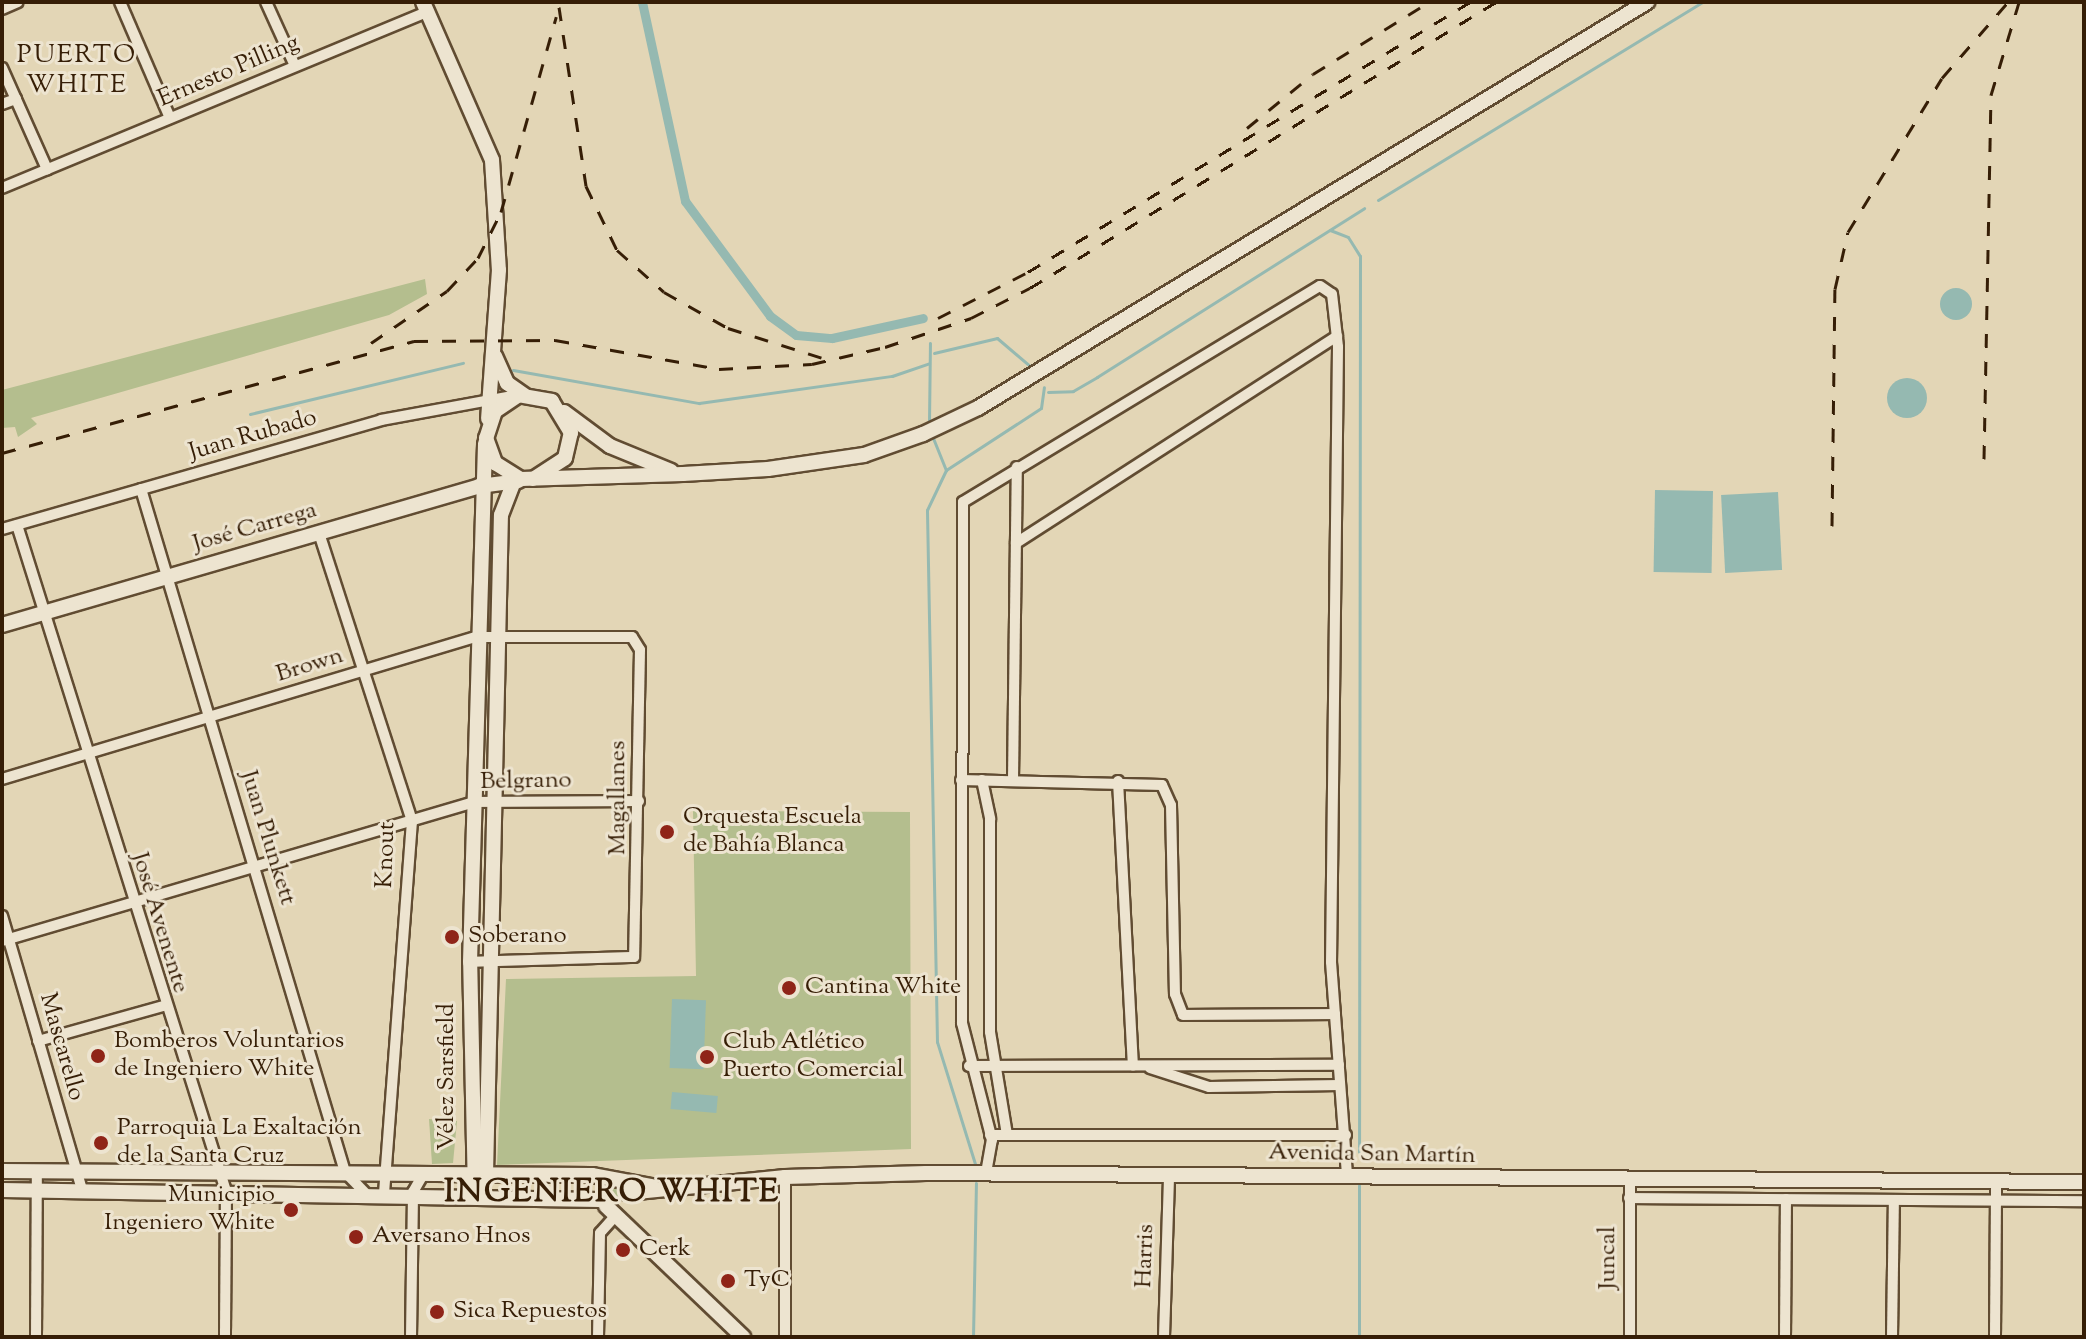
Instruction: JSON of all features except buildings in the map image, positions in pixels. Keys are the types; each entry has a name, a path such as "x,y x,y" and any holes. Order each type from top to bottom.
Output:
{"main road":[{"name":"José Carrega","path":"2,625 479,486 523,481 683,474 864,455 978,408 1647,2"},
{"name":"Vélez Sarsfield","path":"425,7 492,160 500,235 494,352 479,486 470,962 469,1173 475,1193"},
{"path":"494,352 507,383 521,395 561,409 629,456 683,474"},
{"path":"521,395 487,431 495,463 523,481 565,458 571,433 561,409"},
{"name":"Vélez Sarsfield","path":"475,1193 486,1174 492,800 501,515 523,481"},
{"name":"Avenida San Martín","path":"2,1171 469,1173 616,1179 660,1188"},
{"name":"Avenida San Martín","path":"2,1190 475,1193 607,1207 626,1196 660,1188 785,1177 986,1173 2084,1182"},
{"path":"637,1230 626,1196 616,1179 600,1184 607,1207 637,1230 743,1337"}],"street":[{"path":"2,9 18,2"},
{"path":"120,2 170,118"},
{"path":"266,2 295,66"},
{"name":"Ernesto Pilling","path":"2,188 295,66 425,7"},
{"path":"2,68 47,169"},
{"path":"2,104 16,99"},
{"path":"986,1173 990,1135 969,1066 961,780 960,511 969,495 1313,288 1332,294 1337,336 1335,1014 1347,1177"},
{"path":"1016,543 1337,336"},
{"name":"Juan Rubado","path":"2,529 381,420 521,395"},
{"path":"1013,780 1017,467"},
{"name":"Juan Plunkett","path":"141,489 345,1172 364,1192"},
{"name":"José Avenente","path":"17,525 214,1171 226,1191"},
{"name":"Knout","path":"319,533 412,821 384,1192"},
{"name":"Brown","path":"2,779 476,637 497,634 635,640"},
{"name":"Magallanes","path":"489,962 634,957 639,801 635,640"},
{"path":"961,780 1156,782 1168,793 1175,994 1183,1015 1335,1014"},
{"path":"982,780 990,819 996,1066 1007,1135"},
{"path":"1118,781 1139,1066"},
{"name":"Belgrano","path":"5,940 473,802 639,801"},
{"name":"Mascarello","path":"2,916 5,940 82,1190"},
{"path":"470,962 489,962"},
{"path":"38,1041 163,1006"},
{"path":"969,1066 1339,1065"},
{"path":"1139,1066 1209,1087 1340,1085"},
{"path":"990,1135 1346,1135"},
{"path":"36,1337 37,1171"},
{"path":"411,1337 413,1192 424,1173"},
{"name":"Harris","path":"1164,1337 1169,1175"},
{"path":"785,1177 785,1337"},
{"name":"Juncal","path":"1630,1180 1630,1337"},
{"path":"1995,1337 1996,1182"},
{"path":"225,1337 226,1191"},
{"path":"1629,1198 2084,1201"},
{"path":"1785,1337 1786,1199"},
{"path":"1892,1337 1894,1200"},
{"path":"598,1337 600,1233 607,1207"}],"green space":[{"path":"425,279 427,294 389,315 31,418 37,424 18,437 15,427 2,428 2,390"},
{"name":"Club Atlético Puerto Comercial","path":"693,811 910,812 911,1149 497,1165 506,979 696,976"},
{"path":"429,1119 457,1121 453,1163 432,1164"},
{"path":"608,1184 616,1184 621,1193 619,1200 608,1202 603,1197 603,1189"}],"water":[{"path":"1956,288 1967,293 1972,304 1967,315 1956,320 1945,315 1940,304 1945,293"},
{"path":"1907,378 1921,384 1927,398 1921,412 1907,418 1893,412 1887,398 1893,384"},
{"path":"1655,490 1713,491 1712,573 1654,572"},
{"path":"1778,492 1782,570 1725,573 1721,495"},
{"path":"672,999 706,1000 704,1069 670,1068"},
{"path":"672,1092 718,1096 716,1113 671,1109"}],"waterway":[{"path":"642,2 685,201 770,316 796,335 832,338 923,318"},
{"path":"1378,200 1702,2"},
{"path":"1048,392 1073,391 1364,208"},
{"path":"1330,230 1348,237 1360,256 1359,1152"},
{"path":"934,353 997,338 1031,367"},
{"path":"929,422 930,343"},
{"path":"250,414 463,363"},
{"path":"513,370 699,403 892,376 929,363"},
{"path":"976,1167 937,1042 927,510 946,470 1041,408 1044,387"},
{"path":"933,438 946,470"},
{"path":"973,1337 976,1183"},
{"path":"1359,1185 1359,1337"}],"railway":[{"path":"1247,128 1313,74 1429,2"},
{"path":"938,318 1028,272 1470,2"},
{"path":"2,453 414,341 555,340 719,369 812,364 885,347 971,318 1030,288 1496,2"},
{"path":"1832,526 1835,289 1848,232 1942,78 2008,2"},
{"path":"1984,459 1991,95 2019,2"},
{"path":"559,7 586,186 617,250 664,292 728,328 826,359"},
{"path":"371,343 447,291 478,258 501,212 556,17"}],"place":[{"name":"Orquesta Escuela de Bahía Blanca","path":"667,832"},
{"name":"Soberano","path":"452,937"},
{"name":"Cantina White","path":"789,988"},
{"name":"Bomberos Voluntarios de Ingeniero White","path":"98,1056"},
{"name":"Club Atlético Puerto Comercial","path":"707,1057"},
{"name":"Parroquia La Exaltación de la Santa Cruz","path":"101,1143"},
{"name":"Municipio Ingeniero White","path":"291,1210"},
{"name":"Aversano Hnos","path":"356,1237"},
{"name":"Cerk","path":"623,1250"},
{"name":"TyC","path":"728,1281"},
{"name":"Sica Repuestos","path":"437,1312"}],"district":[{"name":"PUERTO WHITE","path":"77,71"},
{"name":"INGENIERO WHITE","path":"612,1193"}]}
